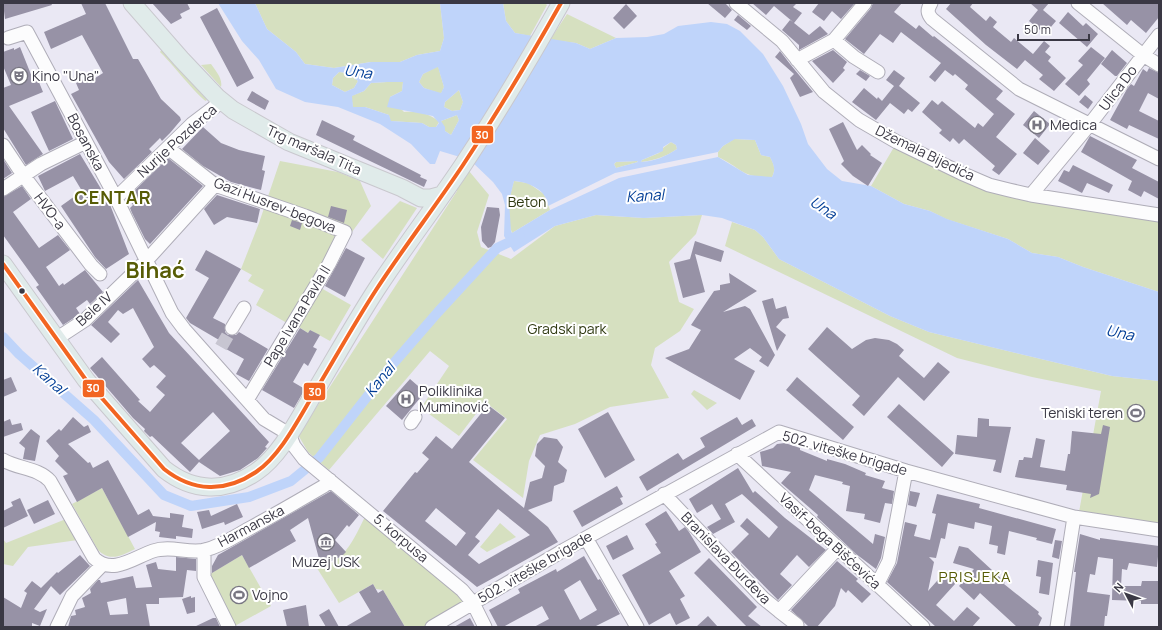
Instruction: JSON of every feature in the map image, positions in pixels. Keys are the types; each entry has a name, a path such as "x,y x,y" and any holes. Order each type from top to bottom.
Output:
{"main road":[{"name":"Trg maršala Tita","path":"132,3 221,102 232,110 289,142 402,188 421,198"},
{"path":"3,264 86,380 123,425 164,469 176,479 196,487 209,488 235,482 256,472 273,456 289,434 376,291 496,113 561,3"},
{"path":"421,198 432,198 446,189"},
{"path":"421,198 426,206 428,214"}],"street":[{"name":"Džemala Bijedića","path":"736,3 782,41 824,92 866,124 897,142 961,173 989,184 1031,195 1159,215"},
{"path":"797,60 834,40 865,3"},
{"path":"931,3 928,9 928,14 932,19 1019,89 1159,159"},
{"path":"1078,3 1143,55 1159,65"},
{"name":"Bosanska","path":"8,38 27,32 82,144 116,198 172,313 264,419 289,434"},
{"name":"Ulica Do","path":"1031,195 1090,124 1159,35"},
{"path":"834,40 854,57 878,72"},
{"name":"Nurije Pozderca","path":"116,198 204,114 221,102"},
{"path":"3,189 23,175 82,144"},
{"name":"HVO-a","path":"3,145 23,175 100,274"},
{"name":"Gazi Husrev-begova","path":"168,148 216,185 305,216 345,232"},
{"name":"Bele IV","path":"56,339 85,320 146,261 183,218 216,185"},
{"name":"Pape Ivana Pavla II","path":"247,400 329,264 345,232"},
{"path":"232,328 244,308"},
{"name":"502. viteške brigade","path":"432,627 664,494 780,432 906,471 1074,518 1159,530"},
{"name":"5. korpusa","path":"289,434 294,446 304,459 439,569 462,590 473,603 485,627"},
{"name":"Vasif-bega Bišćevića","path":"737,454 837,549 923,627"},
{"name":"5. korpusa","path":"273,456 286,455 304,459"},
{"path":"3,460 45,476 50,481 94,558 103,564 72,596 57,627"},
{"path":"877,585 889,561 906,471"},
{"name":"Harmanska","path":"103,564 118,565 154,550 168,548 204,550 234,537 324,486 326,477"},
{"name":"Branislava Đurđeva","path":"664,494 763,598 779,611 837,549"},
{"path":"1057,627 1074,518"},
{"path":"586,538 637,627"},
{"path":"204,550 204,577 229,627"},
{"path":"779,611 797,625"}],"green space":[{"path":"255,3 440,3 444,38 440,51 417,55 400,62 371,62 334,68 305,64 296,52 267,29"},
{"path":"503,3 545,3 547,5 530,36 515,33 506,21"},
{"path":"567,14 616,38 590,49 576,43 550,40"},
{"path":"163,48 207,99 206,101 160,52"},
{"path":"211,64 220,77 221,87 201,65"},
{"path":"438,66 444,87 441,94 424,88 419,82 423,74"},
{"path":"339,72 348,73 358,81 354,88 345,92 332,85 333,78"},
{"path":"403,82 402,91 390,97 404,112 423,113 432,116 439,122 436,127 429,127 422,123 390,121 389,115 365,107 353,107 351,96 364,91 371,83"},
{"path":"459,90 463,102 460,110 452,111 444,107 445,102"},
{"path":"457,115 459,120 451,135 445,131 441,121"},
{"path":"734,139 755,140 761,155 770,157 773,162 774,169 772,177 754,176 742,172 718,157 718,152 723,146"},
{"path":"671,142 676,145 677,149 660,158 641,162 642,160 659,153"},
{"path":"897,142 989,185 1159,215 1159,292 1083,267 1058,257 1032,253 1008,239 946,219 930,211 904,204 871,186"},
{"path":"280,161 338,172 360,181 371,206 352,232 345,232 292,326 256,305 264,290 248,281 252,275 241,269 259,223"},
{"path":"616,162 638,162 616,168 614,164"},
{"name":"Gradski park","path":"469,171 489,195 477,232 481,247 511,259 555,226 596,215 644,218 702,215 696,234 669,262 679,302 694,309 680,331 655,348 651,365 669,398 610,407 575,424 540,435 529,461 523,498 473,460 507,419 485,402 459,436 421,408 449,366 430,351 329,470 308,452 297,433 307,422 457,191 455,190"},
{"name":"Beton","path":"514,181 528,183 544,194 550,210 512,233 509,220 509,207"},
{"path":"400,201 417,208 383,259 361,240"},
{"path":"732,222 755,230 763,237 779,259 890,316 929,332 1112,376 1159,381 1159,525 1079,512 1101,391 1032,377 957,358 725,246"},
{"path":"321,288 351,305 330,341 310,330 308,333 299,327"},
{"path":"694,390 717,403 707,410 691,394"},
{"path":"102,488 135,549 116,557 107,556 98,550 72,504"},
{"path":"368,511 473,603 432,627 405,627 383,590 376,589 373,584 339,603 315,565 325,565 342,555 354,538"},
{"path":"71,517 85,539 28,547 13,566 3,564 3,539 6,543"},
{"path":"500,523 516,537 487,552 480,547"},
{"name":"Vojno","path":"242,555 271,606 233,627 208,583 210,574"}],"water":[{"name":"Una","path":"218,3 255,3 267,29 296,52 305,64 334,68 371,62 400,62 417,55 440,51 444,38 440,3 503,3 506,21 515,33 576,43 590,49 616,38 647,37 664,34 678,26 711,22 727,24 740,31 763,54 783,86 801,124 808,144 827,169 842,181 871,186 904,204 930,211 947,219 1008,239 1032,253 1058,257 1083,267 1159,292 1159,381 1112,376 929,332 890,316 779,259 763,237 755,230 722,218 702,215 644,218 596,215 555,226 514,252 504,236 505,205 502,194 493,182 470,160 440,151 435,164 430,164 411,144 380,124 338,107 305,102 276,89 259,60 242,41","holes":["438,67 444,87 441,93 424,88 419,82 423,74","339,72 348,73 358,81 354,88 345,92 332,85 333,78","403,82 402,91 390,97 387,107 433,116 439,123 436,127 429,127 422,123 391,121 389,115 365,107 353,107 352,96 364,91 371,83","459,90 463,102 460,110 452,111 444,107 445,102","457,115 459,120 451,135 445,131 445,127 441,121","735,139 755,140 761,155 770,157 773,163 774,172 772,177 748,175 718,157 619,178 550,210 512,233 511,231 509,201 514,181 526,183 541,191 547,200 548,206 615,173 718,152 723,146","671,142 676,145 677,149 664,156 655,160 641,162 642,160 663,151 663,147","616,162 638,162 616,168 614,164"]}],"building":[{"path":"3,3 51,3 52,5 5,19"},
{"path":"81,3 105,3 133,59 138,59 161,99 180,117 181,120 162,141 160,138 149,149 152,152 124,179 109,162 71,94 79,90 76,83 88,77 92,80 103,73 82,35 51,49 44,32 86,14"},
{"path":"152,3 187,3 190,9 180,14 182,18 171,24"},
{"path":"707,3 725,3 732,10 725,18"},
{"path":"752,3 797,3 793,7 802,13 794,23 809,35 820,26 828,34 799,50 799,45 782,30 790,20 793,22 774,6 766,15"},
{"path":"819,3 855,3 841,19 832,11 824,21 812,12"},
{"path":"873,3 902,3 894,12 916,29 919,25 1003,91 996,99 1015,114 996,137 1017,154 999,175 992,170 995,166 964,139 959,144 953,138 950,142 939,133 942,130 922,112 932,100 938,105 942,101 975,128 978,123 983,127 994,114 965,89 968,85 955,74 953,76 945,70 935,82 929,77 941,63 901,32 893,43 880,34 864,54 845,39 871,8"},
{"path":"951,3 973,3 970,7 986,21 990,16 997,22 993,27 1011,42 1014,38 1033,54 1044,41 1050,46 1045,52 1051,57 1048,61 1066,78 1054,91 1039,79 1043,75 1025,60 1017,69 986,45 946,9"},
{"path":"1030,3 1049,3 1043,10 1056,21 1045,34 1029,21 1038,10"},
{"path":"1102,3 1159,3 1159,17 1146,33 1131,20 1127,25"},
{"path":"626,4 637,16 624,29 613,18"},
{"path":"217,8 254,78 237,87 200,17"},
{"path":"1068,12 1083,26 1086,23 1098,34 1087,47 1059,23"},
{"path":"738,15 751,26 747,30 734,20"},
{"path":"20,47 32,77 36,75 43,92 9,106 43,154 26,165 3,128 3,88 11,85 3,66 3,52"},
{"path":"1091,47 1105,58 1087,80 1090,84 1079,96 1065,84 1083,65 1078,61"},
{"path":"833,50 847,62 843,68 845,70 833,83 812,61"},
{"path":"1112,50 1127,63 1117,76 1101,64"},
{"path":"780,51 813,92 800,97 790,78 794,74 775,57"},
{"path":"1149,68 1159,73 1159,99 1148,93 1139,111 1159,121 1159,139 1129,125 1127,129 1110,120 1127,89 1131,84 1134,86 1143,69 1147,72"},
{"path":"860,70 870,76 866,81 856,74"},
{"path":"894,70 905,78 899,86 920,103 912,112 908,109 904,114 890,103 876,120 852,102 864,88 877,99 878,97 882,101 894,86 886,80"},
{"path":"252,91 269,101 265,110 247,100"},
{"path":"1085,95 1093,102 1088,109 1079,102"},
{"path":"55,101 73,139 49,151 31,112"},
{"name":"Medica","path":"1034,111 1050,124 1039,138 1023,125"},
{"path":"322,120 355,136 353,140 421,175 420,177 427,180 424,187 316,135"},
{"path":"843,122 857,150 862,145 871,154 870,155 882,163 868,186 853,176 841,164 844,161 829,129"},
{"path":"203,127 221,143 239,150 265,156 262,170 265,171 261,190 231,182 203,166 182,149"},
{"path":"1090,136 1137,160 1132,168 1159,182 1159,199 1144,191 1141,197 1128,190 1132,181 1081,152"},
{"path":"1035,138 1050,151 1038,165 1023,153"},
{"path":"80,154 109,202 129,254 106,269 95,257 61,206 82,191 73,176 45,191 38,176"},
{"path":"168,158 203,186 150,244 145,239 132,213 130,208 133,205 128,197"},
{"path":"3,159 12,173 3,179"},
{"path":"1073,165 1113,185 1109,193 1087,183 1082,193 1058,181 1064,170 1069,172"},
{"path":"22,186 31,199 13,212 39,248 58,235 70,250 46,267 59,286 63,283 64,285 85,270 103,292 90,304 87,300 76,308 80,314 63,325 36,287 39,285 3,235 3,197"},
{"path":"217,195 260,209 257,223 227,217 214,225 204,209"},
{"path":"331,206 347,210 344,223 328,217"},
{"path":"487,207 499,208 500,215 495,242 488,248 482,241 481,227"},
{"path":"292,220 302,223 300,230 290,226"},
{"path":"695,241 724,251 721,262 695,254 705,292 683,298 674,263 690,259"},
{"path":"346,248 365,258 345,297 325,286"},
{"path":"206,250 241,269 213,318 225,324 225,332 228,335 236,335 239,332 268,349 249,381 236,374 244,359 217,344 219,340 190,323 186,318 209,278 195,270"},
{"path":"729,273 757,291 723,312 745,306 750,309 775,355 768,367 759,361 762,357 750,348 734,359 755,371 740,400 665,358 689,349 701,330 691,325 714,291 720,290 720,285 730,283"},
{"path":"138,280 169,333 269,442 265,447 267,448 258,458 240,470 220,476 199,462 190,472 152,436 150,437 144,431 145,429 133,418 90,368 102,357 140,400 138,401 150,412 165,395 156,387 166,376 154,365 150,368 142,359 154,347 133,308 123,314 118,310 108,322 120,334 111,343 91,325","holes":["213,412 230,431 199,460 181,443"]},
{"path":"773,298 776,309 786,306 789,318 783,319 776,327 786,335 777,351 762,301"},
{"path":"827,327 852,349 866,340 875,338 889,340 897,344 904,350 899,356 924,378 938,362 950,372 924,401 898,377 864,416 852,405 860,396 808,349"},
{"path":"300,328 308,333 310,330 320,335 313,347 317,349 308,366 304,363 293,382 305,389 294,408 262,390"},
{"path":"11,377 17,391 3,397 3,380"},
{"path":"797,377 854,427 843,440 786,390"},
{"name":"Poliklinika Muminović","path":"410,379 425,392 402,420 386,406"},
{"path":"899,404 954,453 942,467 887,417"},
{"path":"488,405 505,418 469,462 524,508 530,482 542,478 545,466 535,456 537,444 544,437 557,439 563,447 558,462 567,470 564,482 554,486 552,501 528,510 548,527 558,542 477,587 383,511 415,472 417,473 429,459 422,453 436,436 452,449","holes":["436,508 466,533 456,546 425,521","498,509 530,535 479,564 468,555 480,541 475,537"]},
{"path":"608,412 635,460 605,478 578,429"},
{"path":"73,417 84,427 88,425 91,432 68,444 88,463 90,462 93,468 108,460 138,515 149,509 153,516 170,518 170,513 184,515 182,527 193,529 192,538 176,536 176,539 159,537 160,532 155,531 156,522 128,537 102,488 77,502 63,476 68,474 55,461 59,456 46,441 59,429 61,431"},
{"path":"737,417 742,425 752,419 756,426 647,491 639,477 678,453 683,460 705,447 700,438"},
{"path":"978,418 989,419 989,426 1011,427 1001,473 993,471 996,460 955,454 957,435 977,437"},
{"path":"10,419 12,425 21,423 23,430 3,437 3,422"},
{"path":"1103,425 1110,427 1099,494 1090,498 1091,494 1066,490 1067,485 1015,477 1019,460 1023,460 1024,457 1032,458 1036,438 1045,440 1040,467 1065,471 1068,454 1070,454 1072,431 1101,434"},
{"path":"31,429 40,436 35,461 23,459 25,448 19,443"},
{"path":"785,443 800,448 800,450 827,461 827,459 845,464 866,473 865,475 885,481 882,488 894,491 892,504 885,503 880,523 864,519 865,514 846,511 850,486 842,484 843,482 815,475 809,490 873,544 875,534 885,537 881,558 876,569 856,554 817,517 818,515 781,483 791,472 762,466 760,452 773,448 777,444"},
{"path":"738,468 753,493 755,491 785,518 826,550 809,567 797,555 780,574 792,585 778,600 731,552 749,534 740,526 747,518 769,538 778,527 742,494 725,504 735,522 713,534 707,527 721,519 712,504 697,513 689,499"},
{"path":"617,486 623,497 620,498 623,504 582,527 573,511"},
{"path":"331,491 359,515 349,527 347,525 335,540 346,552 342,556 321,566 308,518 290,530 296,541 249,568 242,555 212,573 212,566 218,555"},
{"path":"910,491 920,493 916,507 908,505"},
{"path":"937,494 980,504 979,508 1056,529 1052,544 1036,540 1037,538 1009,531 1005,555 997,553 998,546 989,544 992,526 975,522 974,529 948,523 945,539 941,538 936,558 929,557 934,562 928,591 945,572 955,581 955,584 936,605 954,621 967,607 980,618 972,627 936,627 887,582 897,563 905,522 917,525 914,536 930,540 936,514 932,513"},
{"path":"20,498 28,516 3,528 3,511 13,506 11,502"},
{"path":"48,500 55,514 34,524 27,510"},
{"path":"237,504 243,517 225,525 224,522 202,529 197,512 209,510 211,516"},
{"path":"666,511 679,531 685,527 701,552 669,571 685,596 680,599 690,618 676,625 670,613 649,625 622,575 661,553 655,544 657,543 645,524"},
{"path":"1080,534 1100,540 1100,538 1159,546 1157,567 1129,563 1127,570 1122,569 1121,586 1141,586 1142,581 1159,581 1159,604 1141,604 1141,601 1112,600 1113,559 1098,557 1095,575 1090,574 1087,592 1110,595 1104,627 1070,627 1076,572 1074,572"},
{"path":"627,535 634,549 613,560 606,546"},
{"path":"1055,540 1062,541 1059,559 1052,557"},
{"path":"959,546 968,548 1005,582 1004,584 1039,612 1038,614 1042,618 1038,627 1017,627 980,593 974,600 959,586 974,569 953,563"},
{"path":"80,555 90,566 60,595 51,586 34,609 40,612 47,609 40,626 32,623 32,627 3,627 3,597 21,608 27,593 24,591 32,581 41,588 57,572 58,573"},
{"path":"584,556 598,580 600,579 620,614 594,627 534,627 549,619 542,606 503,627 498,627 489,610 520,593 518,589 556,569 557,572","holes":["580,580 597,610 580,620 564,590"]},
{"path":"176,557 196,559 196,571 187,570 183,597 159,598 159,604 146,604 150,627 68,627 71,616 76,615 75,610 85,607 82,598 91,593 90,589 98,580 100,580 101,583 133,576 136,588 152,587 146,565 156,562 158,569 176,571","holes":["126,598 128,614 110,615 107,602"]},
{"path":"709,558 757,607 748,616 762,627 747,627 694,573"},
{"path":"1038,560 1053,563 1049,595 1039,593 1041,577 1036,576"},
{"path":"837,561 858,579 856,581 871,594 862,603 848,590 846,593 841,588 835,606 817,627 809,627 791,610"},
{"path":"373,584 378,593 383,590 405,627 345,627 371,612 359,592"},
{"path":"191,596 191,598 195,597 195,612 187,614 182,599"},
{"path":"306,605 309,627 287,627 283,610"},
{"path":"329,609 339,627 326,627 319,615"},
{"path":"708,616 718,627 696,627"},
{"path":"216,618 220,627 194,627"},
{"path":"470,618 475,627 454,627"}],"waterway":[{"name":"Kanal","path":"3,337 19,354 94,420 164,495 191,506 249,497 291,481 319,458 392,365 438,312 497,248 520,237"}],"tunnel":[{"path":"221,347 232,328"}],"transit line":[{"name":"30","path":"3,264 86,380 164,469 175,477 198,486 221,486 233,484 244,479 265,465 288,437 376,290 489,125 561,3"}],"place":[{"name":"Kino \"Una\"","path":"19,76"},
{"name":"Medica","path":"1037,125"},
{"name":"Poliklinika Muminović","path":"406,399"},
{"name":"Teniski teren","path":"1136,413"},
{"name":"Muzej USK","path":"326,542"},
{"name":"Vojno","path":"239,595"}],"district":[{"name":"CENTAR","path":"113,198"},
{"name":"Bihać","path":"155,270"},
{"name":"PRISJEKA","path":"975,577"}]}
